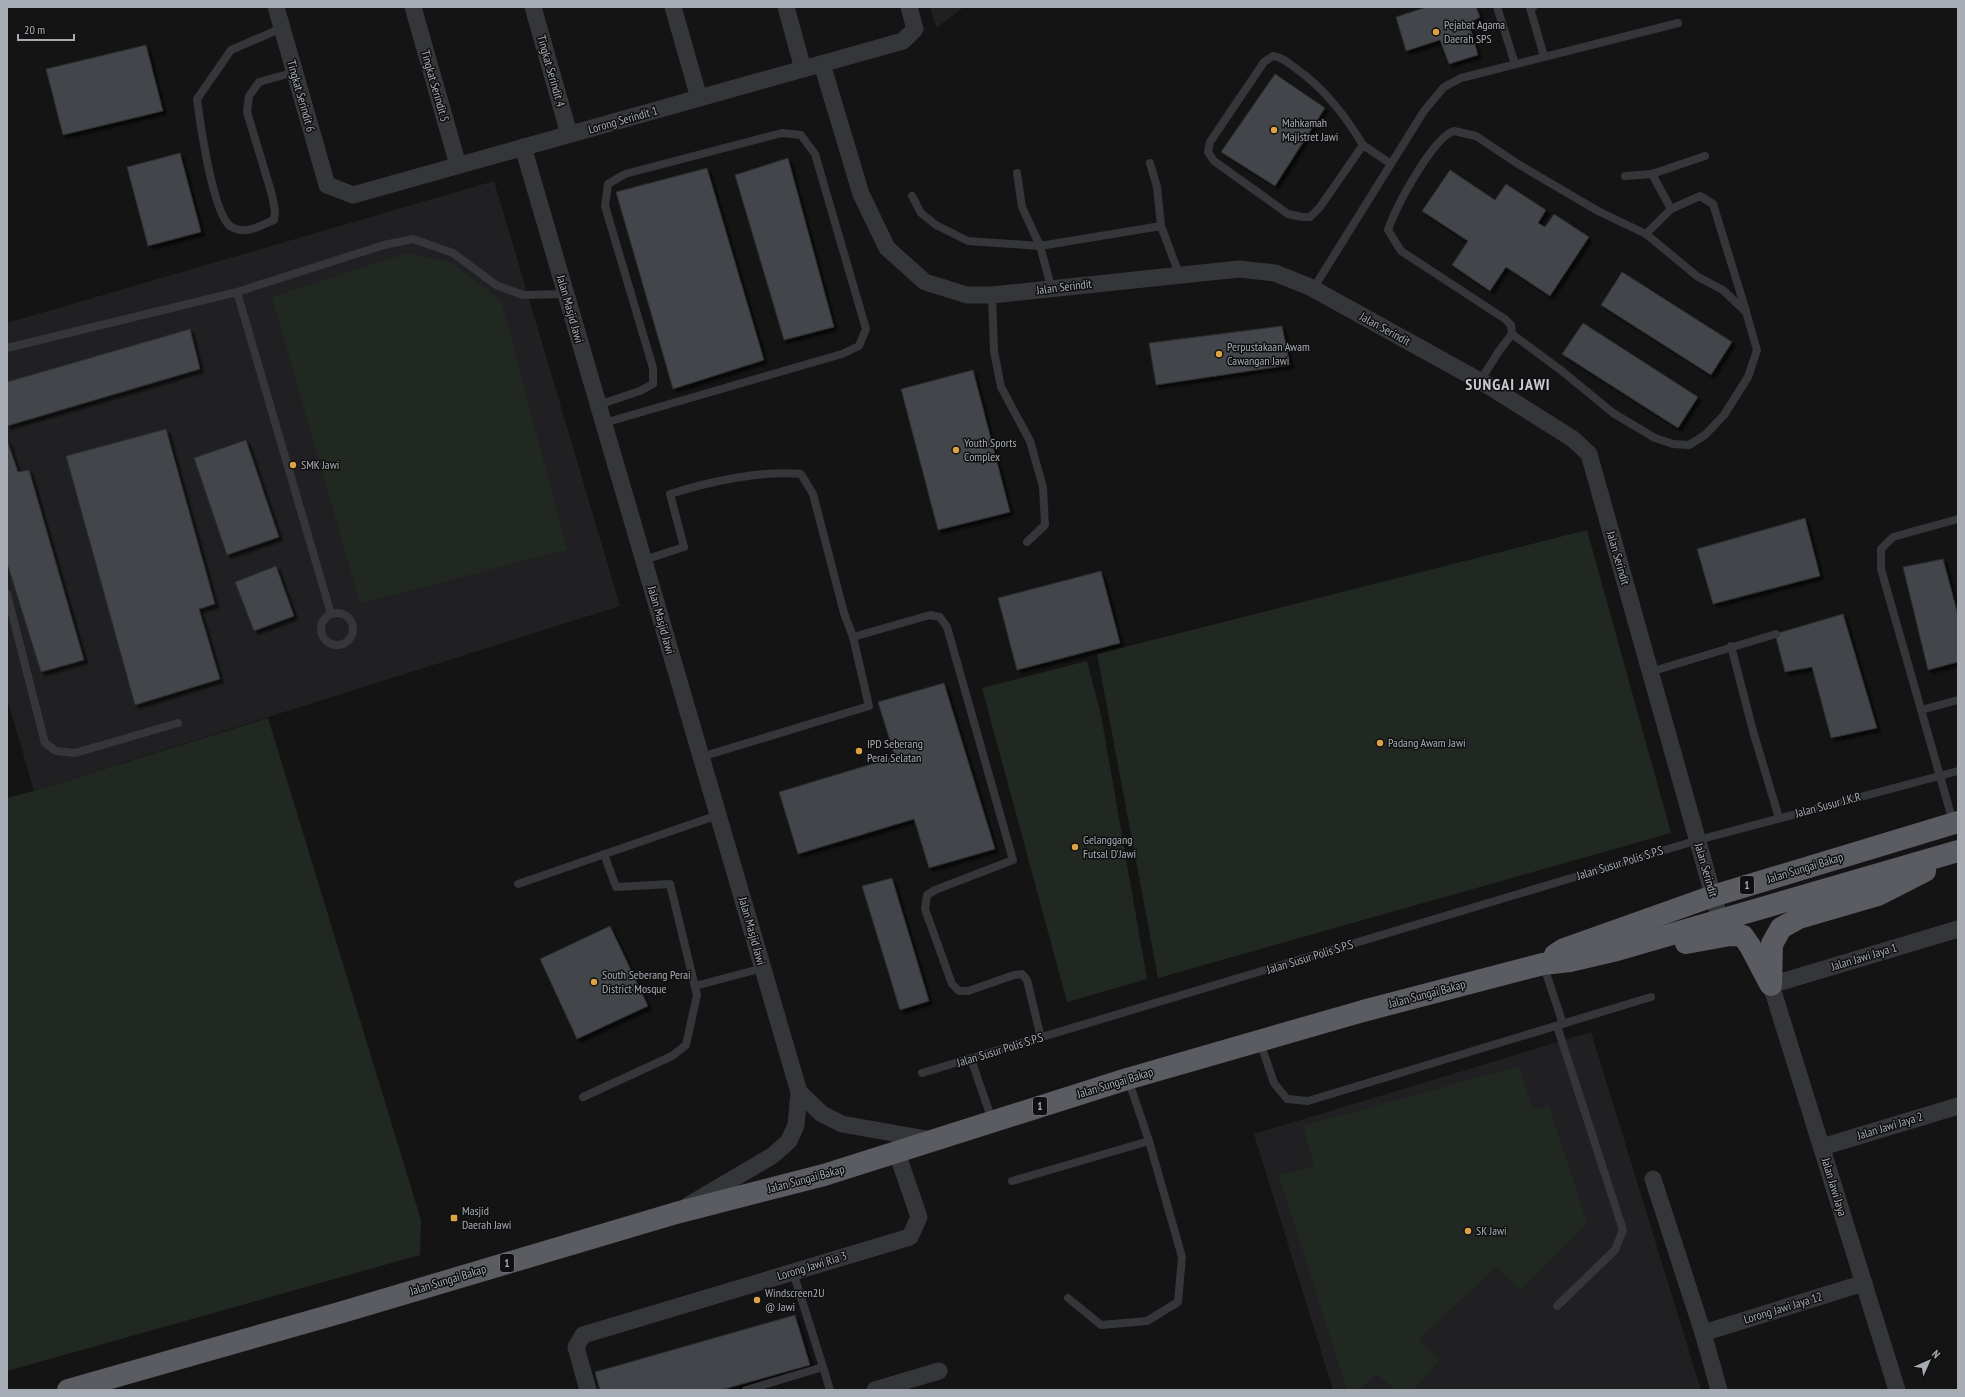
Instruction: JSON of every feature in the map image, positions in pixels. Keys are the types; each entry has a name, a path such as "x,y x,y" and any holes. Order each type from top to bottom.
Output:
{"highway":[{"name":"Jalan Sungai Bakap","path":"1543,964 1564,949 1714,896 1956,822"},
{"name":"Jalan Sungai Bakap","path":"68,1390 331,1315 676,1213 824,1175 1127,1079 1364,1011 1543,964 1570,961 1616,950 1958,852"},
{"path":"1771,985 1772,944 1781,928 1799,918 1878,895 1958,852"},
{"path":"1616,950 1645,951 1730,935 1743,936 1771,985"}],"street":[{"name":"Tingkat Serindit 6","path":"276,7 327,185"},
{"name":"Tingkat Serindit 5","path":"413,7 458,165"},
{"name":"Tingkat Serindit 4","path":"533,7 569,134"},
{"path":"673,7 699,98"},
{"path":"786,7 803,69"},
{"name":"Lorong Serindit 1","path":"327,185 353,195 904,41 915,29 909,7"},
{"name":"Jalan Serindit","path":"822,64 861,194 887,248 925,282 967,295 992,295 1052,290 1179,274 1238,269 1275,273 1313,289 1480,381 1574,439 1589,454 1720,920"},
{"name":"Jalan Masjid Jawi","path":"523,148 799,1092 796,1125 789,1141 772,1156 676,1213"},
{"name":"Jalan Jawi Jaya 1","path":"1771,985 1958,929"},
{"name":"Jalan Jawi Jaya","path":"1771,985 1897,1390"},
{"path":"799,1092 822,1114 842,1124 932,1140"},
{"name":"Jalan Jawi Jaya 2","path":"1822,1147 1958,1106"},
{"name":"Lorong Jawi Ria 3","path":"588,1390 576,1347 583,1335 910,1236 919,1217 897,1153"},
{"path":"1654,1179 1703,1333 1719,1390"},
{"name":"Lorong Jawi Jaya 12","path":"1703,1333 1864,1283"},
{"path":"876,1390 918,1384 939,1371"}],"lane":[{"path":"1497,7 1515,64"},
{"path":"1533,7 1530,8 1544,56"},
{"path":"1313,289 1424,111 1444,87 1461,78 1678,23"},
{"path":"282,28 231,50 197,99 200,131 220,212 230,226 247,231 274,220 275,211 272,195 247,112 249,96 259,82 295,72"},
{"path":"1363,145 1320,207 1310,217 1288,214 1214,161 1208,152 1210,142 1264,62 1273,56 1283,59 1310,78 1332,100 1363,145 1391,164"},
{"path":"1480,381 1498,351 1512,334 1511,325 1505,319 1401,251 1388,230 1394,213 1409,186 1436,145 1447,133 1454,131 1476,136 1518,164 1598,210 1646,234 1698,277 1723,290 1746,312"},
{"path":"598,405 640,391 653,384 653,368 604,206 608,184 625,174 782,133 801,135 814,154 866,329 859,346 842,354 604,424"},
{"path":"1625,176 1652,174 1705,156"},
{"path":"1150,162 1157,187 1161,226 1179,274"},
{"path":"1017,173 1022,207 1040,246 1052,290"},
{"path":"1652,174 1671,209"},
{"path":"912,196 921,213 936,225 968,241 1040,246 1161,226"},
{"path":"1512,334 1562,371 1613,413 1655,438 1672,444 1688,445 1705,435 1724,415 1748,377 1757,350 1746,312 1713,204 1700,196 1671,209 1646,234"},
{"path":"7,348 236,292 384,244 413,239 453,253 496,285 523,295 566,294"},
{"path":"236,292 331,614"},
{"path":"992,295 994,351 1001,387 1030,441 1043,487 1045,526 1027,542"},
{"path":"644,560 684,547 670,494 711,483 783,472 801,474 812,494 844,613 853,637 869,706 701,757"},
{"path":"1956,822 1940,776 1881,569 1880,549 1893,537 1958,519"},
{"path":"7,594 45,743 56,751 75,753 178,723"},
{"path":"341,613 350,619 352,624 353,634 347,642 342,645 331,645 323,637 321,632 322,621 331,614 341,613"},
{"path":"853,637 930,615 940,617 948,627 1013,860 935,890 927,895 925,909 952,984 959,991 968,991 1014,974 1022,974 1026,980 1041,1038"},
{"path":"1650,672 1731,646 1776,634"},
{"path":"1731,646 1752,731 1779,818"},
{"path":"1921,710 1958,700"},
{"name":"Jalan Susur J.K.R","path":"1698,840 1958,771"},
{"path":"518,884 718,815"},
{"name":"Jalan Susur Polis S.P.S","path":"922,1073 1698,840"},
{"path":"584,1097 672,1056 686,1046 697,995 670,884 616,887 604,854"},
{"path":"1543,964 1560,1025 1623,1230 1615,1250 1558,1306"},
{"path":"695,986 763,968"},
{"path":"1260,1041 1274,1083 1287,1099 1308,1101 1651,997"},
{"path":"971,1059 992,1121"},
{"path":"1068,1298 1101,1325 1147,1321 1178,1302 1182,1257 1148,1141 1127,1079"},
{"path":"1012,1181 1148,1141"},
{"path":"793,1272 830,1390"},
{"path":"746,1390 823,1367"}],"shaded area":[{"path":"930,7 964,7 936,28"},
{"name":"SMK Jawi","path":"494,181 620,606 34,791 7,698 7,323"},
{"path":"408,253 450,262 501,300 567,550 360,603 272,297"},
{"name":"Padang Awam Jawi","path":"1587,530 1671,833 1158,978 1097,654"},
{"name":"Gelanggang Futsal D'Jawi","path":"1087,661 1101,715 1147,979 1067,1002 982,688"},
{"path":"268,718 421,1220 420,1255 7,1371 7,798 34,791"},
{"name":"SK Jawi","path":"1591,1032 1701,1390 1333,1390 1254,1134"},
{"path":"1519,1066 1533,1110 1549,1106 1587,1223 1521,1290 1496,1267 1419,1339 1439,1360 1414,1390 1395,1390 1377,1374 1358,1390 1347,1390 1279,1176 1314,1166 1303,1126"}],"building":[{"name":"Pejabat Agama Daerah SPS","path":"1427,7 1476,7 1480,17 1469,24 1478,55 1449,64 1440,40 1406,51 1396,17"},
{"path":"146,45 163,111 63,135 46,69"},
{"name":"Mahkamah Majistret Jawi","path":"1275,74 1325,108 1275,186 1221,152"},
{"path":"180,153 201,232 148,246 127,167"},
{"path":"788,158 834,327 784,340 735,175"},
{"path":"707,168 764,360 673,389 616,192"},
{"path":"1450,170 1495,200 1506,184 1546,210 1538,223 1545,227 1554,214 1589,237 1550,296 1506,267 1490,291 1452,265 1468,241 1422,211"},
{"path":"1622,272 1732,342 1711,375 1601,305"},
{"path":"1583,323 1698,397 1678,428 1562,354"},
{"name":"Perpustakaan Awam Cawangan Jawi","path":"1282,326 1290,365 1156,385 1149,343"},
{"path":"190,329 200,369 7,426 7,382"},
{"name":"Youth Sports Complex","path":"973,370 1010,512 938,530 901,389"},
{"path":"166,429 215,604 199,609 220,679 135,705 66,456"},
{"path":"7,440 18,472 29,470 84,660 41,672 7,563"},
{"path":"246,440 279,537 227,555 194,458"},
{"path":"1805,518 1820,576 1713,604 1697,549"},
{"path":"1943,559 1958,615 1958,662 1928,670 1903,567"},
{"path":"276,566 294,616 254,631 235,582"},
{"path":"1101,571 1120,643 1017,670 998,598"},
{"path":"1843,614 1877,728 1831,738 1812,667 1785,672 1775,634"},
{"path":"944,683 995,849 929,868 914,819 798,854 779,792 895,757 878,702"},
{"path":"892,878 929,1001 900,1010 862,886"},
{"name":"South Seberang Perai District Mosque","path":"610,926 648,1006 577,1039 540,959"},
{"path":"795,1315 810,1365 721,1390 600,1390 595,1372"}],"place":[{"name":"Pejabat Agama Daerah SPS","path":"1436,32"},
{"name":"Mahkamah Majistret Jawi","path":"1274,130"},
{"name":"Perpustakaan Awam Cawangan Jawi","path":"1219,354"},
{"name":"Youth Sports Complex","path":"956,450"},
{"name":"SMK Jawi","path":"293,465"},
{"name":"Padang Awam Jawi","path":"1380,743"},
{"name":"IPD Seberang Perai Selatan","path":"859,751"},
{"name":"Gelanggang Futsal D'Jawi","path":"1075,847"},
{"name":"South Seberang Perai District Mosque","path":"594,982"},
{"name":"Masjid Daerah Jawi","path":"454,1218"},
{"name":"SK Jawi","path":"1468,1231"},
{"name":"Windscreen2U @ Jawi","path":"757,1300"}],"district":[{"name":"SUNGAI JAWI","path":"1508,384"}]}
